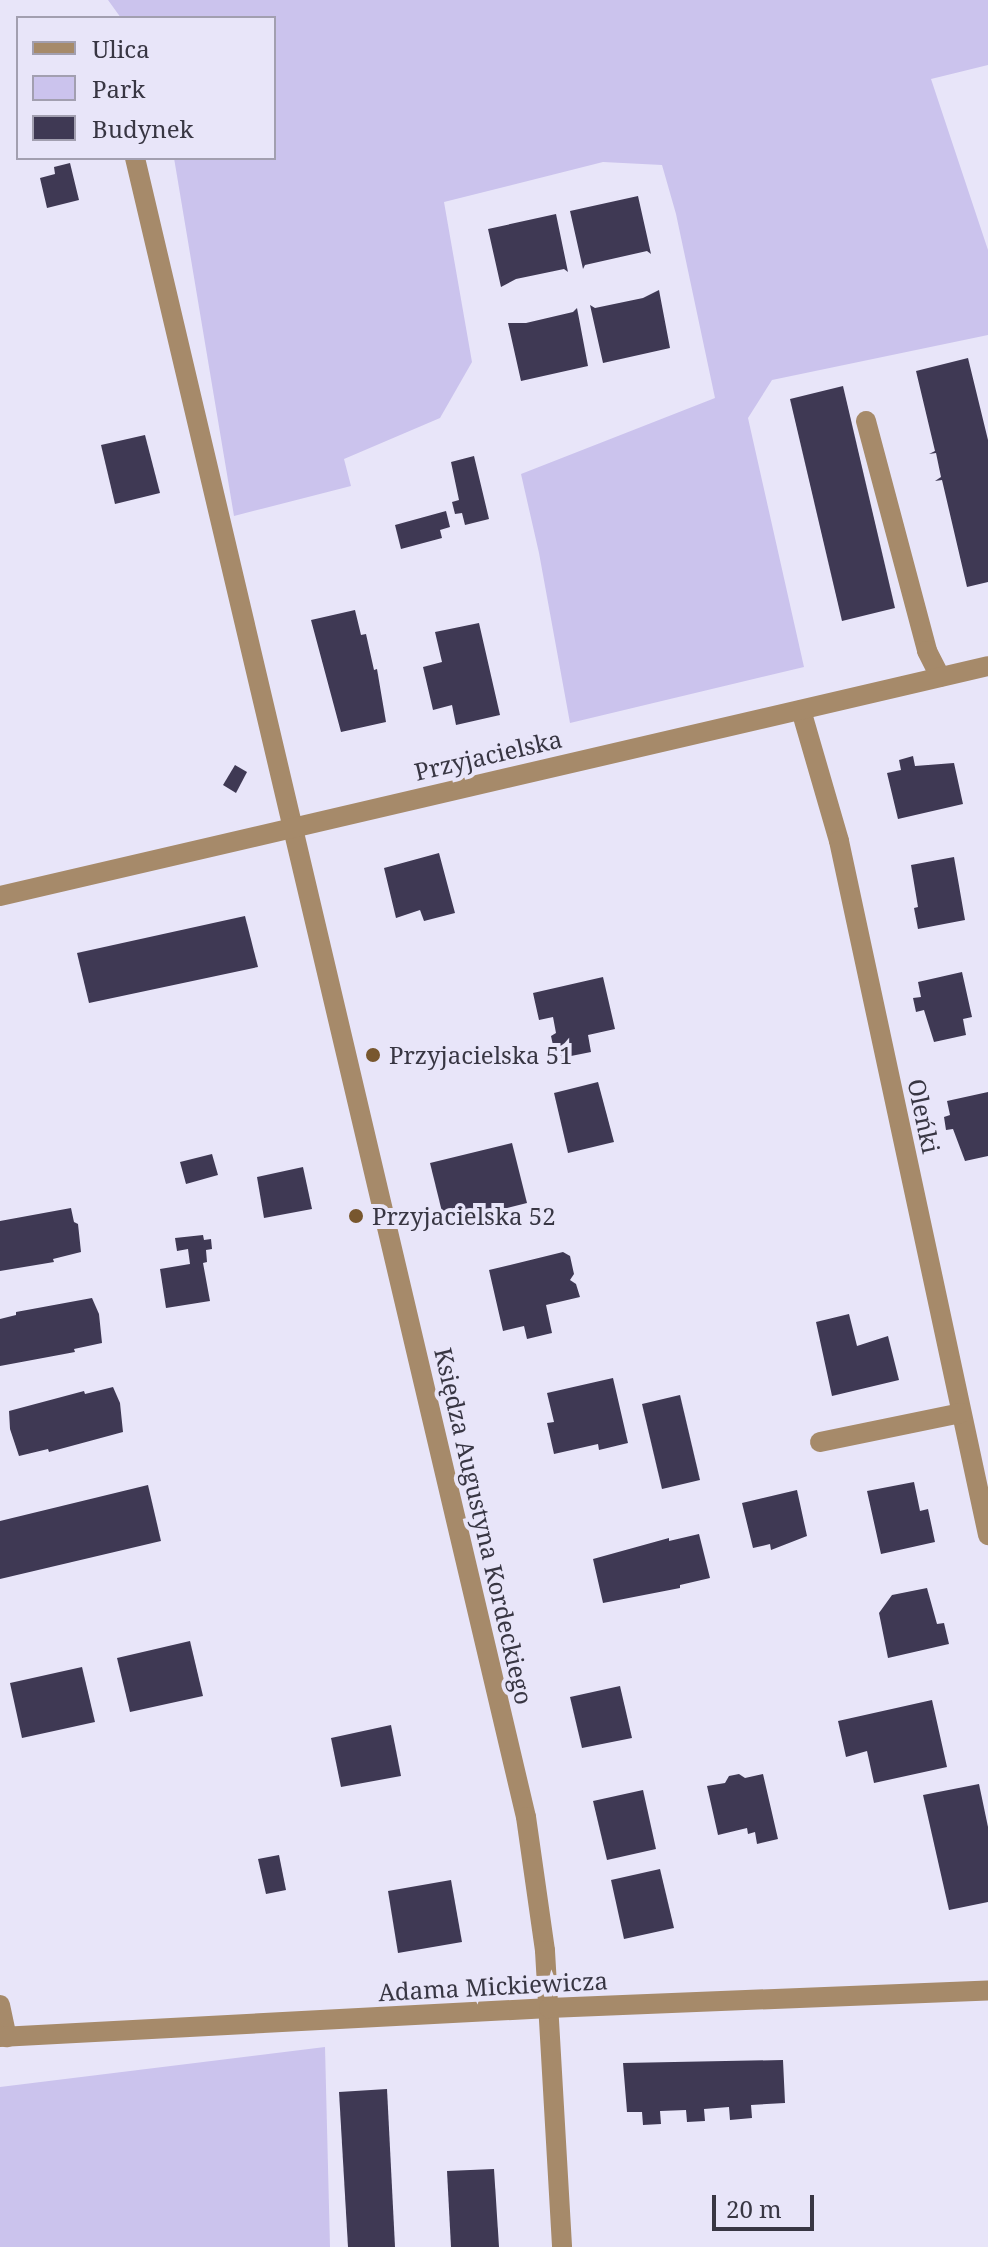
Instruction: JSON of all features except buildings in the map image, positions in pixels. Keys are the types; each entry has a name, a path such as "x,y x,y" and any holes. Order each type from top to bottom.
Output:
{"street":[{"name":"Księdza Augustyna Kordeckiego","path":"135,160 526,1817 541,1907 562,2247"},
{"path":"866,421 927,651 940,677"},
{"name":"Przyjacielska","path":"0,896 988,666"},
{"name":"Oleńki","path":"801,710 839,841 988,1535"},
{"path":"820,1442 961,1413"},
{"name":"Adama Mickiewicza","path":"3,2037 549,2008 988,1990"},
{"path":"0,2005 3,2037"}],"green space":[{"path":"108,0 988,0 988,65 931,79 988,250 988,335 772,380 748,418 804,667 570,723 539,553 521,474 715,398 676,214 662,165 603,162 444,202 472,362 440,418 344,459 351,486 234,516 174,160 276,160 276,16 120,16"},
{"path":"325,2047 330,2247 0,2247 0,2087"}],"place":[{"name":"Przyjacielska 51","path":"373,1055"},
{"name":"Przyjacielska 52","path":"356,1216"}]}
